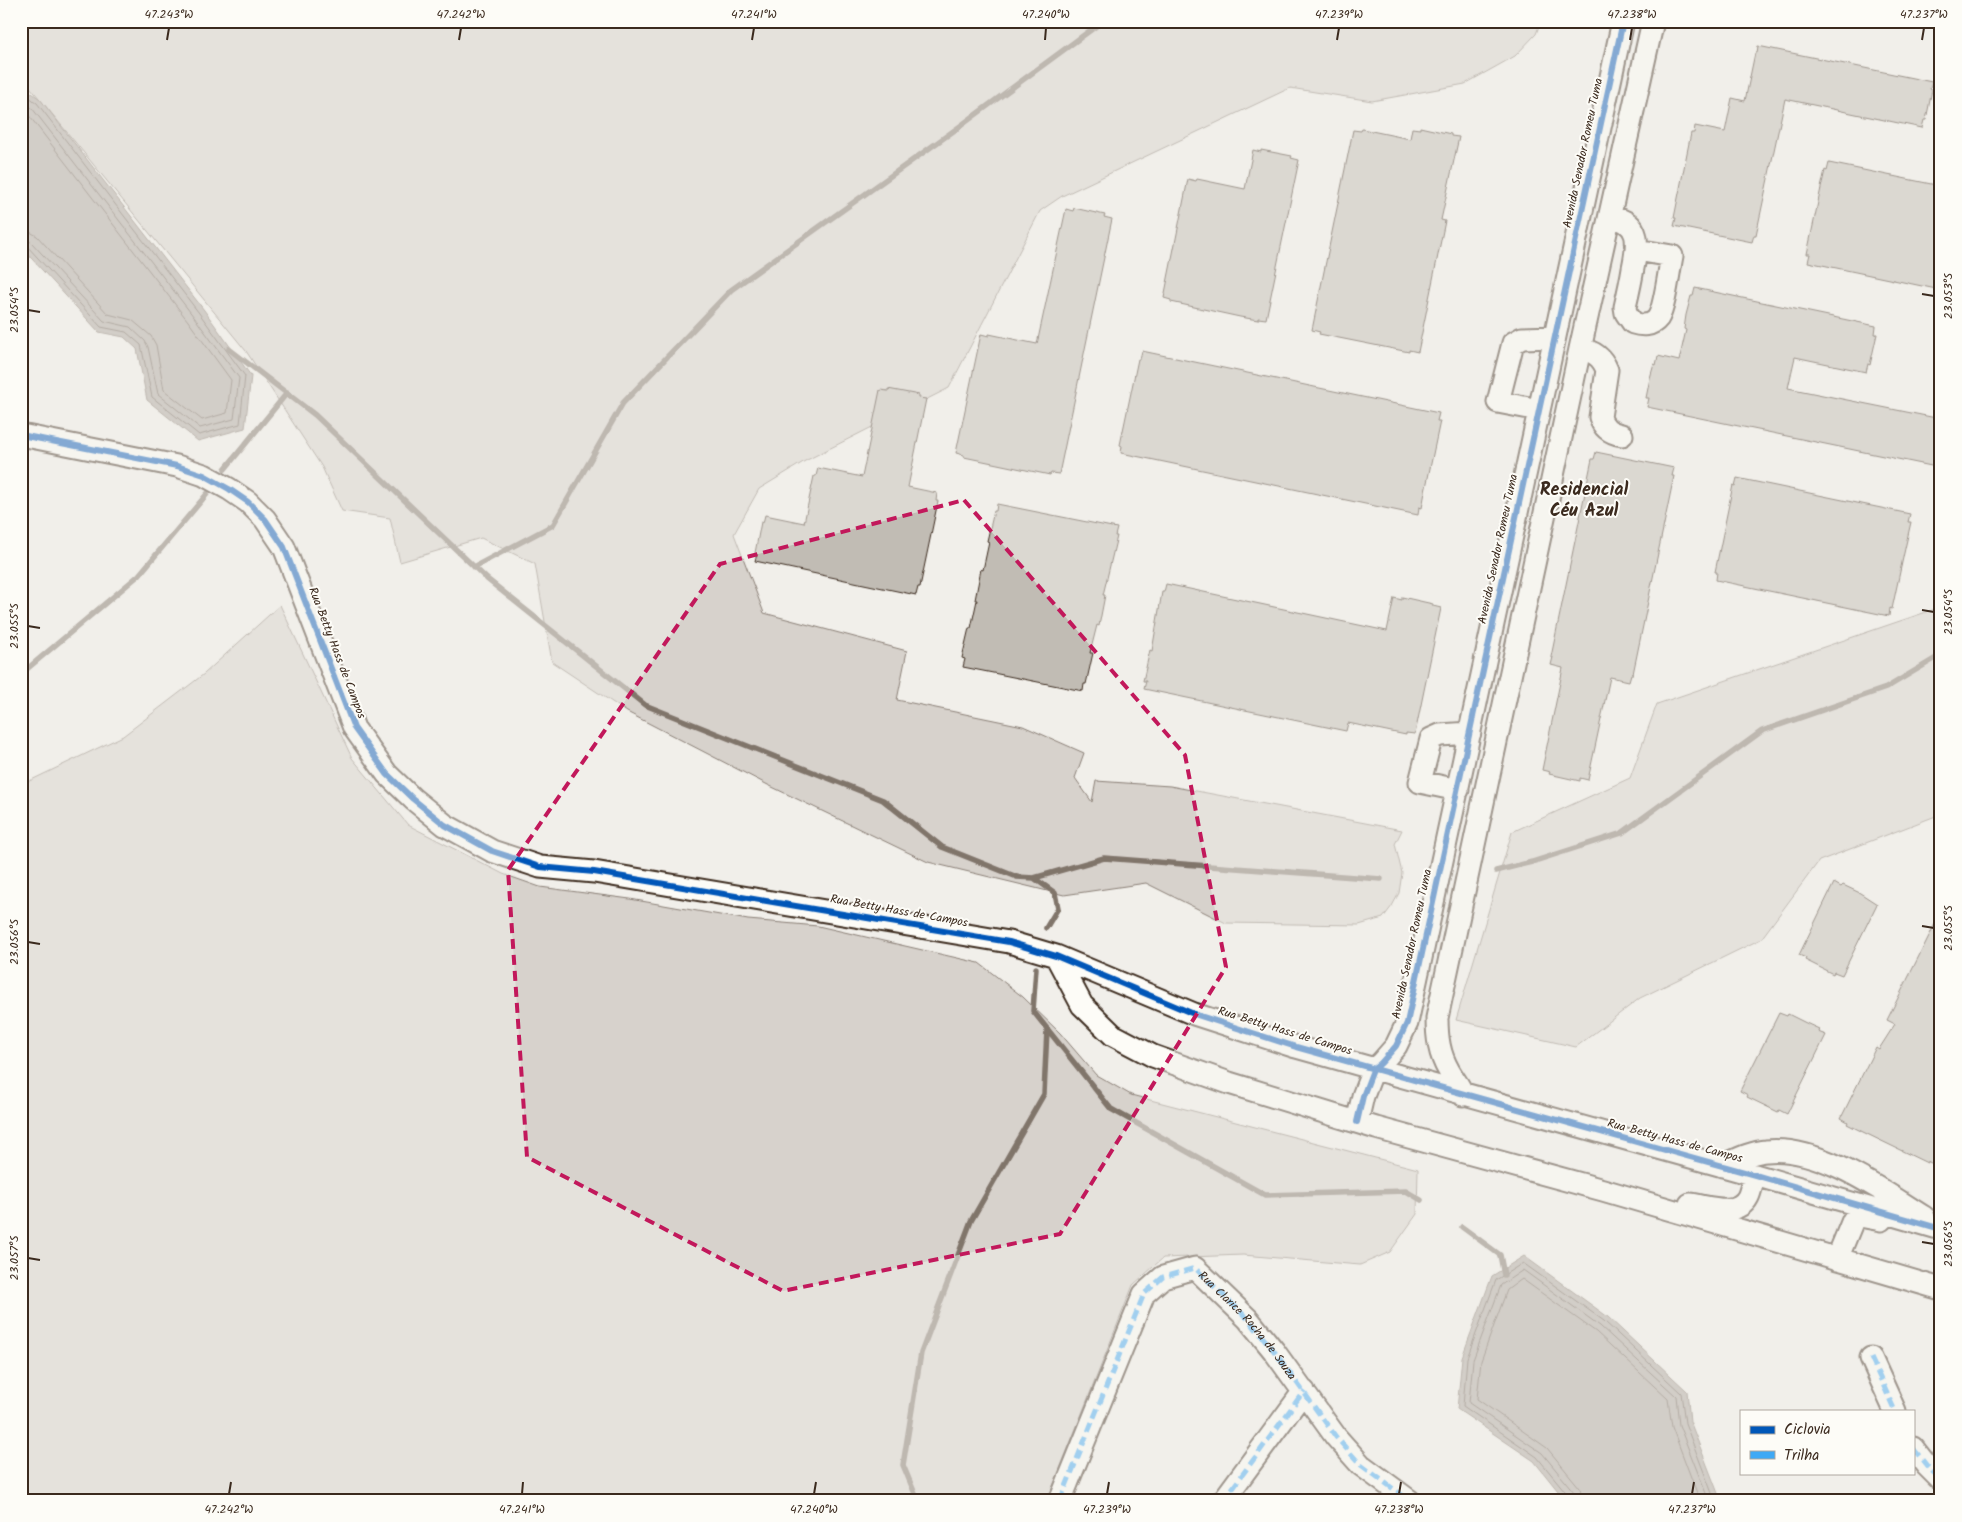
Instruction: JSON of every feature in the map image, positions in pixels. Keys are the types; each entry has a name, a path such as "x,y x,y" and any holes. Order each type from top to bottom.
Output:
{"street":[{"name":"Avenida Senador Romeu Tuma","path":"1373,1070 1396,1046 1407,1023 1623,21"},
{"path":"1464,1095 1460,1085 1443,1061 1439,1047 1437,1018 1580,349 1611,217 1653,21"},
{"path":"1611,217 1618,218 1631,226 1637,237 1637,250 1625,307 1629,318 1639,325 1653,323 1661,312 1672,256 1637,250"},
{"path":"1539,410 1498,402 1514,343 1522,338 1555,337"},
{"path":"1580,349 1594,353 1604,363 1607,370 1600,416 1603,426 1622,435"},
{"name":"Rua Betty Hass de Campos","path":"21,435 177,466 204,475 248,502 265,519 284,546 354,728 387,774 413,799 445,825 492,850 540,867 594,872 1009,942 1056,956 1194,1014 1296,1047 1941,1229"},
{"path":"1458,790 1420,782 1431,739 1440,735 1470,733"},
{"path":"1056,956 1082,1005 1113,1034 1153,1056 1229,1083 1357,1122 1603,1190 1941,1289"},
{"path":"1357,1122 1363,1096 1373,1070"},
{"path":"1722,1166 1766,1150 1796,1152 1832,1164 1874,1185 1941,1229"},
{"path":"1603,1190 1730,1210 1740,1207 1748,1197 1755,1175"},
{"path":"1837,1258 1853,1220 1860,1216 1941,1229"},
{"name":"Rua Clarice Rocha de Souza","path":"1060,1501 1144,1294 1163,1277 1195,1268 1248,1318 1304,1391 1336,1437 1361,1465 1410,1501"},
{"path":"1871,1358 1896,1410"},
{"path":"1223,1501 1304,1391"},
{"path":"1914,1449 1941,1480"}],"highlighted area":[{"path":"964,500 1185,755 1226,967 1060,1234 783,1291 527,1157 508,870 720,564"}],"shaded area":[{"path":"21,21 1541,21 1536,34 1515,56 1465,84 1372,101 1290,88 1062,196 1040,211 949,388 805,461 759,489 734,534 764,613 907,651 897,700 1023,726 1084,753 1075,778 1092,802 1096,781 1170,786 1402,830 1395,844 1402,873 1399,893 1392,906 1383,918 1359,925 1226,923 1146,883 1064,895 928,862 768,785 627,712 552,662 535,564 481,538 400,562 390,518 342,511 322,467 246,351 21,76"},
{"path":"280,605 352,758 408,825 503,874 540,887 630,899 748,920 818,926 979,963 1023,997 1060,1033 1096,1075 1131,1095 1418,1169 1417,1214 1390,1252 1360,1265 1243,1255 1163,1258 1133,1285 1047,1501 21,1501 21,785 123,736 204,674"},
{"path":"1941,607 1941,814 1819,861 1761,939 1640,998 1576,1047 1456,1020 1512,832 1630,778 1657,704"}],"water":[{"path":"21,85 40,99 204,310 251,376 245,428 198,441 147,400 137,349 124,337 99,332 21,247"},
{"path":"1524,1256 1608,1317 1687,1391 1690,1421 1721,1501 1566,1501 1534,1461 1457,1409 1462,1357 1492,1276"}],"building":[{"path":"1758,46 1932,82 1926,120 1924,120 1922,128 1785,99 1756,235 1754,235 1752,242 1674,226 1691,133 1694,133 1695,126 1725,132 1732,98 1745,101"},
{"path":"1420,127 1459,137 1441,220 1445,221 1418,352 1409,350 1409,352 1319,334 1320,332 1312,330 1353,130 1361,131 1362,129 1410,139 1412,128 1420,129"},
{"path":"1253,150 1292,156 1291,158 1299,160 1266,319 1258,318 1258,320 1240,317 1171,302 1171,300 1164,298 1188,179 1196,181 1197,179 1245,189"},
{"path":"1829,163 1941,186 1941,290 1808,262 1810,254 1807,254 1825,170 1827,171"},
{"path":"1074,208 1105,215 1104,217 1112,219 1059,474 1051,473 1050,475 964,457 964,455 956,453 981,334 1037,344 1066,209 1073,211"},
{"path":"1695,288 1876,326 1875,334 1877,334 1870,365 1868,364 1866,372 1795,357 1788,388 1941,419 1941,468 1647,407 1649,398 1646,398 1650,378 1658,356 1679,361 1686,330 1684,329 1686,315"},
{"path":"1142,351 1439,413 1437,421 1440,421 1422,508 1419,507 1418,515 1121,453 1122,446 1120,445 1138,359 1140,359"},
{"path":"888,389 919,395 919,398 926,399 908,487 937,493 936,501 938,501 920,587 918,587 916,595 755,561 761,522 763,523 765,515 804,523 814,476 816,476 818,468 862,477 880,390 888,391"},
{"path":"1596,452 1674,468 1672,476 1674,476 1633,674 1631,674 1629,681 1610,677 1588,780 1580,778 1580,781 1549,774 1550,772 1542,770 1563,668 1551,665 1553,657 1551,657 1592,459 1594,459"},
{"path":"1737,478 1910,514 1908,522 1911,522 1889,616 1716,580 1717,572 1715,572 1733,485 1735,486"},
{"path":"997,504 1117,528 1115,536 1117,536 1103,595 1105,595 1099,626 1097,625 1090,653 1093,653 1083,691 963,667 965,659 962,658 969,628 971,628 981,569 983,570 989,542 987,541"},
{"path":"1166,584 1387,631 1394,598 1402,600 1402,597 1433,604 1433,606 1441,608 1415,734 1406,733 1406,735 1348,723 1346,731 1144,689 1146,681 1143,681 1150,650 1152,651 1162,592 1164,592"},
{"path":"1834,883 1860,893 1877,904 1842,975 1834,972 1833,974 1799,955"},
{"path":"1941,912 1941,1152 1935,1165 1927,1161 1927,1163 1847,1124 1848,1122 1841,1118 1876,1047 1879,1049 1895,1024 1887,1020"},
{"path":"1779,1013 1787,1016 1788,1014 1819,1029 1818,1032 1826,1035 1787,1114 1779,1110 1778,1112 1747,1097 1748,1095 1740,1091"}],"waterway":[{"path":"474,567 553,525 623,403 731,290 959,127 1103,21"},
{"path":"229,349 315,415 487,579 645,705 883,800 942,847 1017,877 1034,878 1055,893 1058,908 1046,928"},
{"path":"225,469 287,393"},
{"path":"21,674 139,575 207,494"},
{"path":"1496,871 1532,862 1622,833 1762,731 1886,688 1941,655"},
{"path":"1034,878 1104,858 1381,879"},
{"path":"1036,968 1033,1011 1111,1109 1265,1195 1406,1191 1421,1200"},
{"path":"918,1501 903,1465 921,1353 971,1221 1044,1094 1047,1029"},
{"path":"1462,1227 1500,1255 1504,1275"}],"marked path":[{"path":"1060,1501 1144,1294 1163,1277 1195,1268 1248,1319 1274,1351 1336,1437 1361,1465 1410,1501"},
{"path":"1871,1358 1895,1410"},
{"path":"1223,1501 1304,1391"},
{"path":"1914,1449 1941,1480"}],"cycle path":[{"path":"1357,1122 1363,1096 1373,1070 1396,1046 1407,1023 1623,21"},
{"path":"21,435 177,466 204,475 248,502 265,519 284,547 354,728 387,774 413,799 445,825 492,851 540,867 594,872 1009,942 1056,956 1194,1014 1296,1047 1941,1229"}],"district":[{"name":"Residencial Céu Azul","path":"1584,500"}]}
